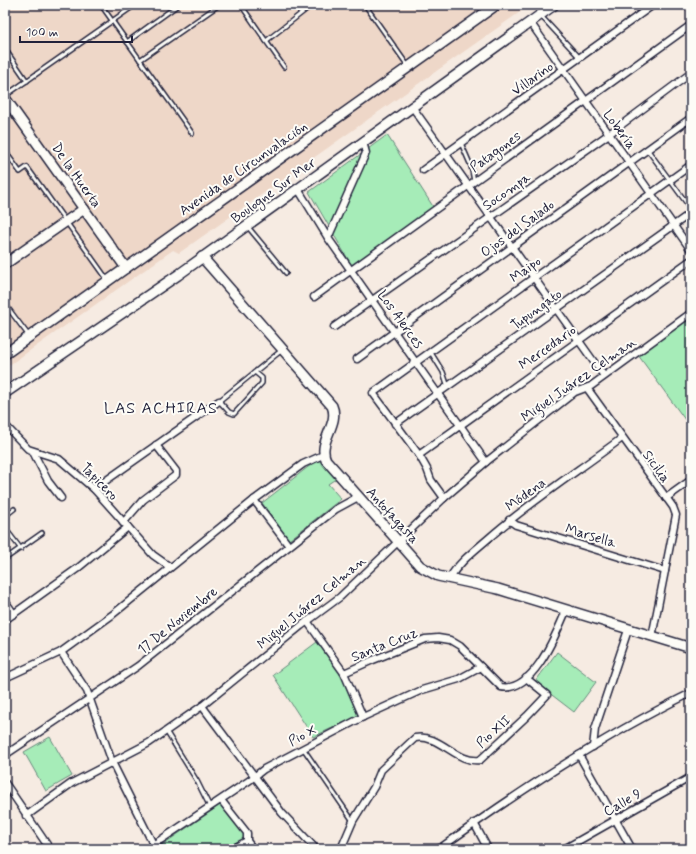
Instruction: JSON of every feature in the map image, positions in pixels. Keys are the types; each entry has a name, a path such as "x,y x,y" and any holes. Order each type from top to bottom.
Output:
{"street":[{"name":"Boulogne Sur Mer","path":"5,393 202,258 363,142 413,108 554,5"},
{"name":"Villarino","path":"423,170 653,5"},
{"name":"Avenida de Circunvalación","path":"5,354 493,6"},
{"name":"Lobería","path":"530,22 691,250"},
{"name":"Patagones","path":"314,297 691,25"},
{"name":"Socompa","path":"334,327 371,299 609,134 691,73"},
{"name":"De la Huerta","path":"5,97 126,268"},
{"path":"413,108 468,185 489,218 534,277 555,310 604,376"},
{"name":"Ojos del Salado","path":"357,359 511,246 691,118"},
{"path":"328,238 366,153 363,142"},
{"name":"Maipo","path":"395,424 373,393 691,165"},
{"name":"Los Alerces","path":"298,189 328,238 439,393 486,462"},
{"path":"5,264 84,209"},
{"name":"Tupungato","path":"395,424 691,213"},
{"path":"5,678 62,652 112,615 254,500 303,464 323,456 324,445 334,417 332,406 202,258"},
{"name":"Mercedario","path":"418,455 691,260"},
{"name":"Miguel Juárez Celman","path":"26,816 72,782 149,743 202,706 350,588 444,498 486,462 574,392 588,388 691,313"},
{"name":"Sicilia","path":"588,388 622,438 675,510 676,519 652,637"},
{"path":"94,489 219,401"},
{"path":"395,424 418,455 427,469 431,480 444,498"},
{"name":"Tapicero","path":"5,425 33,452 55,457 94,489 153,555 170,567"},
{"name":"Módena","path":"449,579 458,566 522,509 550,491 622,438"},
{"path":"5,620 78,568 125,525 143,500 176,475 176,471 156,445"},
{"path":"33,452 48,481 61,498"},
{"name":"Antofagasta","path":"323,456 420,566 430,572 449,579 498,589 628,630 691,648"},
{"path":"666,498 691,480"},
{"name":"17 De Noviembre","path":"5,755 91,699 138,666 336,509 358,497"},
{"path":"254,500 288,546"},
{"name":"Marsella","path":"509,520 516,524 665,571"},
{"path":"5,602 14,614"},
{"name":"Santa Cruz","path":"344,673 372,660 434,638 455,642 501,687 510,687 531,674 546,655 566,611"},
{"path":"307,622 344,673 363,717"},
{"path":"593,747 595,729 628,630"},
{"path":"62,652 91,699 112,762 153,844"},
{"name":"Pio X","path":"146,849 221,800 264,769 363,717 422,690 459,679 481,667"},
{"name":"Pio XII","path":"341,849 353,821 374,787 381,770 415,738 425,738 436,742 467,759 480,760 528,716 547,696 526,678"},
{"path":"439,849 474,823 593,747 657,710 691,693"},
{"path":"202,706 282,813 316,849"},
{"path":"579,756 632,849"},
{"name":"Calle 9","path":"564,849 691,777"},
{"path":"5,783 26,816 50,849"},
{"path":"221,800 247,833 247,841 253,849"},
{"path":"474,823 488,849"},
{"path":"232,849 247,841"}],"lane":[{"path":"101,5 192,134"},
{"path":"5,97 135,5"},
{"path":"127,42 178,5"},
{"path":"140,60 219,5"},
{"path":"241,5 284,67"},
{"path":"266,41 312,5"},
{"path":"365,5 409,67"},
{"path":"540,15 580,58"},
{"path":"5,49 28,80"},
{"path":"461,143 471,166 474,181"},
{"path":"648,149 691,209"},
{"path":"5,150 20,172 27,167 108,281"},
{"path":"247,225 286,273"},
{"path":"5,304 29,337"},
{"path":"256,373 262,378 262,383 234,414 229,412 219,401 256,373 282,350"},
{"path":"430,351 443,372 448,387"},
{"path":"5,516 14,509"},
{"path":"5,528 21,550"},
{"path":"5,559 21,550 42,533"},
{"path":"166,731 197,781 210,807"},
{"path":"303,748 353,821"}],"shaded area":[{"path":"5,5 530,5 179,253 173,250 5,368"}],"green space":[{"path":"387,135 434,208 352,266 309,192"},
{"path":"691,317 691,428 638,355"},
{"path":"320,460 337,478 328,484 341,499 289,540 262,503 308,467"},
{"path":"317,642 342,677 358,716 313,737 273,675"},
{"path":"557,652 596,682 574,712 535,682"},
{"path":"50,737 72,776 46,791 24,752"},
{"path":"223,803 247,837 229,849 156,849"}],"district":[{"name":"LAS ACHIRAS","path":"161,407"}]}
